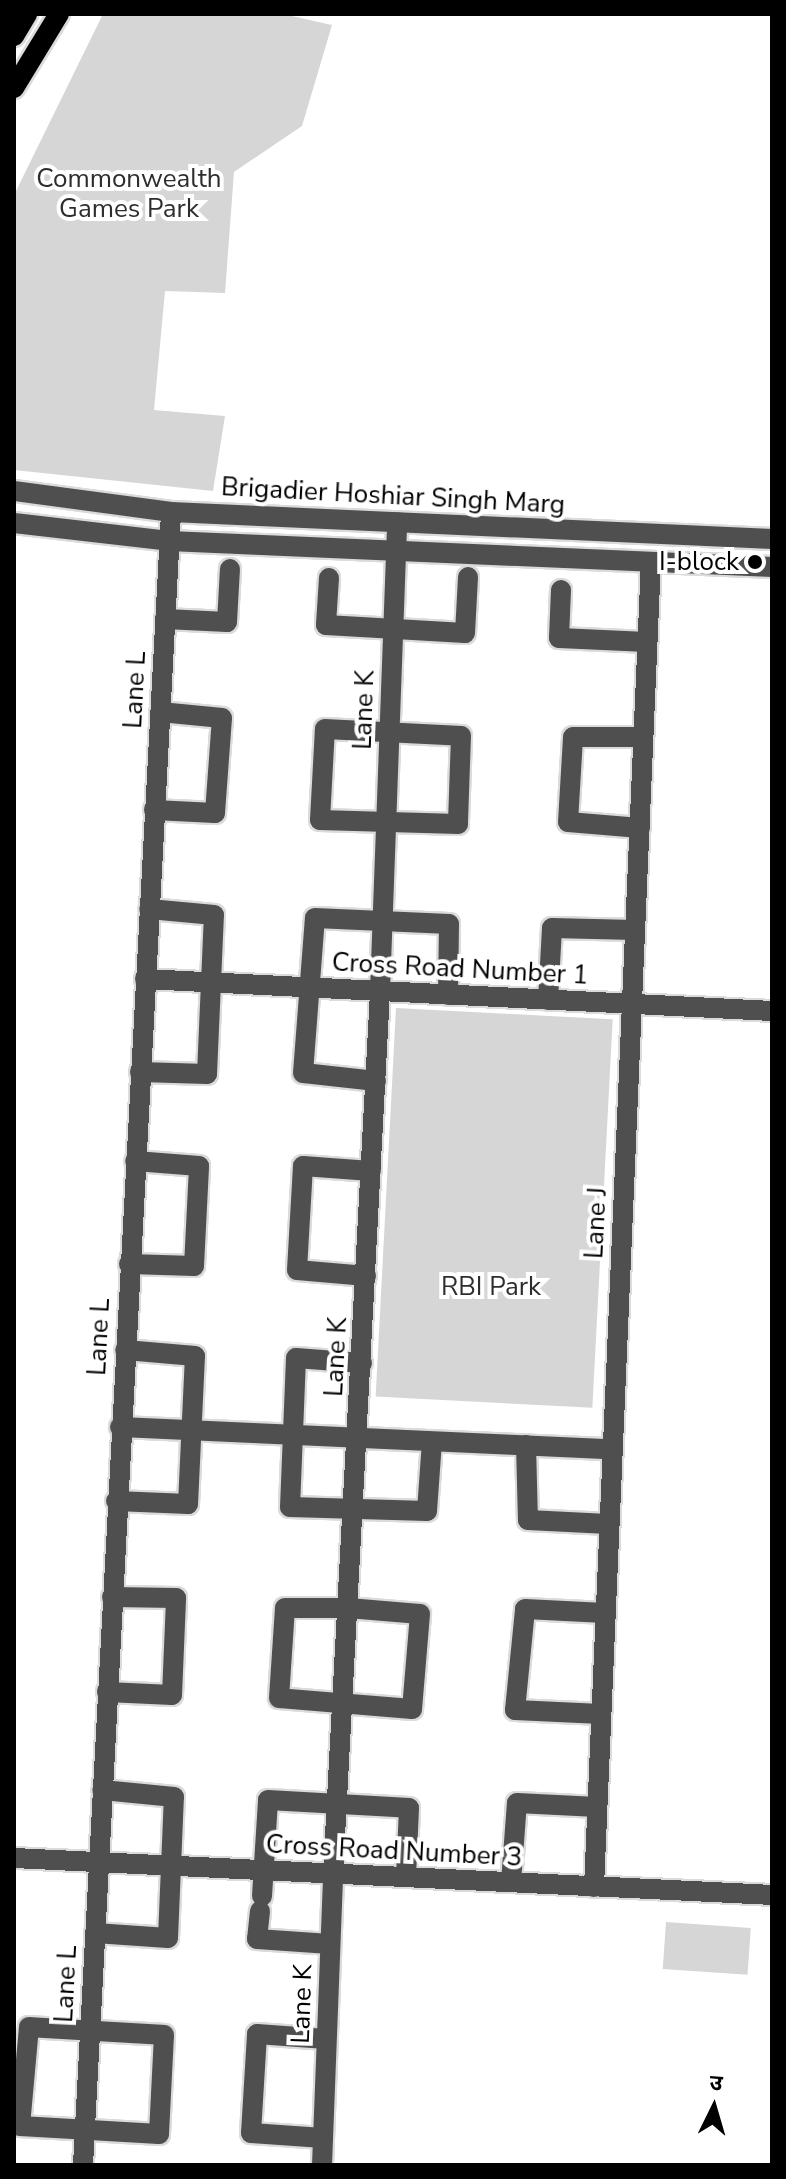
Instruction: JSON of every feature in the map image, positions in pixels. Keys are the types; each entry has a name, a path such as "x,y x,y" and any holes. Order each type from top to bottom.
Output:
{"main road":[{"path":"14,36 27,14"},
{"path":"14,88 59,14"}],"street":[{"name":"Brigadier Hoshiar Singh Marg","path":"14,491 171,512 772,539"},
{"name":"Lane L","path":"83,2165 171,512"},
{"name":"Lane K","path":"322,2165 333,1874 376,1081 397,522"},
{"name":"Brigadier Hoshiar Singh Marg","path":"14,523 169,541 772,567"},
{"name":"Lane J","path":"594,1887 651,562"},
{"path":"165,619 227,622 230,569"},
{"path":"329,578 326,625 465,633 468,577"},
{"path":"561,590 559,638 647,642"},
{"path":"154,810 215,813 222,718 160,712"},
{"path":"325,729 461,736 458,824 386,824 320,820 325,729"},
{"path":"640,828 568,822 573,737 643,737"},
{"path":"140,1072 207,1074 214,915 149,909"},
{"path":"376,1081 303,1073 315,918 449,924 448,995"},
{"path":"548,1000 552,928 635,930"},
{"name":"Cross Road Number 1","path":"145,979 772,1011"},
{"path":"129,1264 194,1266 196,1237 199,1166 135,1161"},
{"path":"366,1276 297,1270 303,1166 371,1171"},
{"path":"116,1501 188,1504 195,1356 125,1350"},
{"path":"362,1363 296,1358 290,1507 427,1511 432,1442"},
{"path":"120,1427 611,1449"},
{"path":"526,1445 528,1520 608,1524"},
{"path":"107,1692 172,1695 176,1598 112,1597"},
{"path":"285,1608 348,1608 420,1614 412,1709 279,1698 285,1608"},
{"path":"601,1714 515,1710 525,1609 605,1613"},
{"path":"95,1933 168,1938 174,1797 102,1790"},
{"path":"330,1944 257,1939 268,1800 409,1808 406,1877"},
{"path":"511,1882 517,1803 597,1807"},
{"name":"Cross Road Number 3","path":"14,1858 772,1895"},
{"path":"29,2027 90,2030 164,2035 159,2134 20,2126 29,2027"},
{"path":"323,2138 251,2133 257,2034 326,2039"}],"green space":[{"name":"Commonwealth Games Park","path":"103,14 283,14 332,25 302,126 234,172 225,293 165,291 154,410 225,416 213,491 14,470 14,195"},
{"name":"RBI Park","path":"396,1008 613,1019 592,1408 376,1396"},
{"path":"666,1922 751,1928 748,1975 663,1969"}],"place":[{"name":"I-block","path":"755,562"}]}
